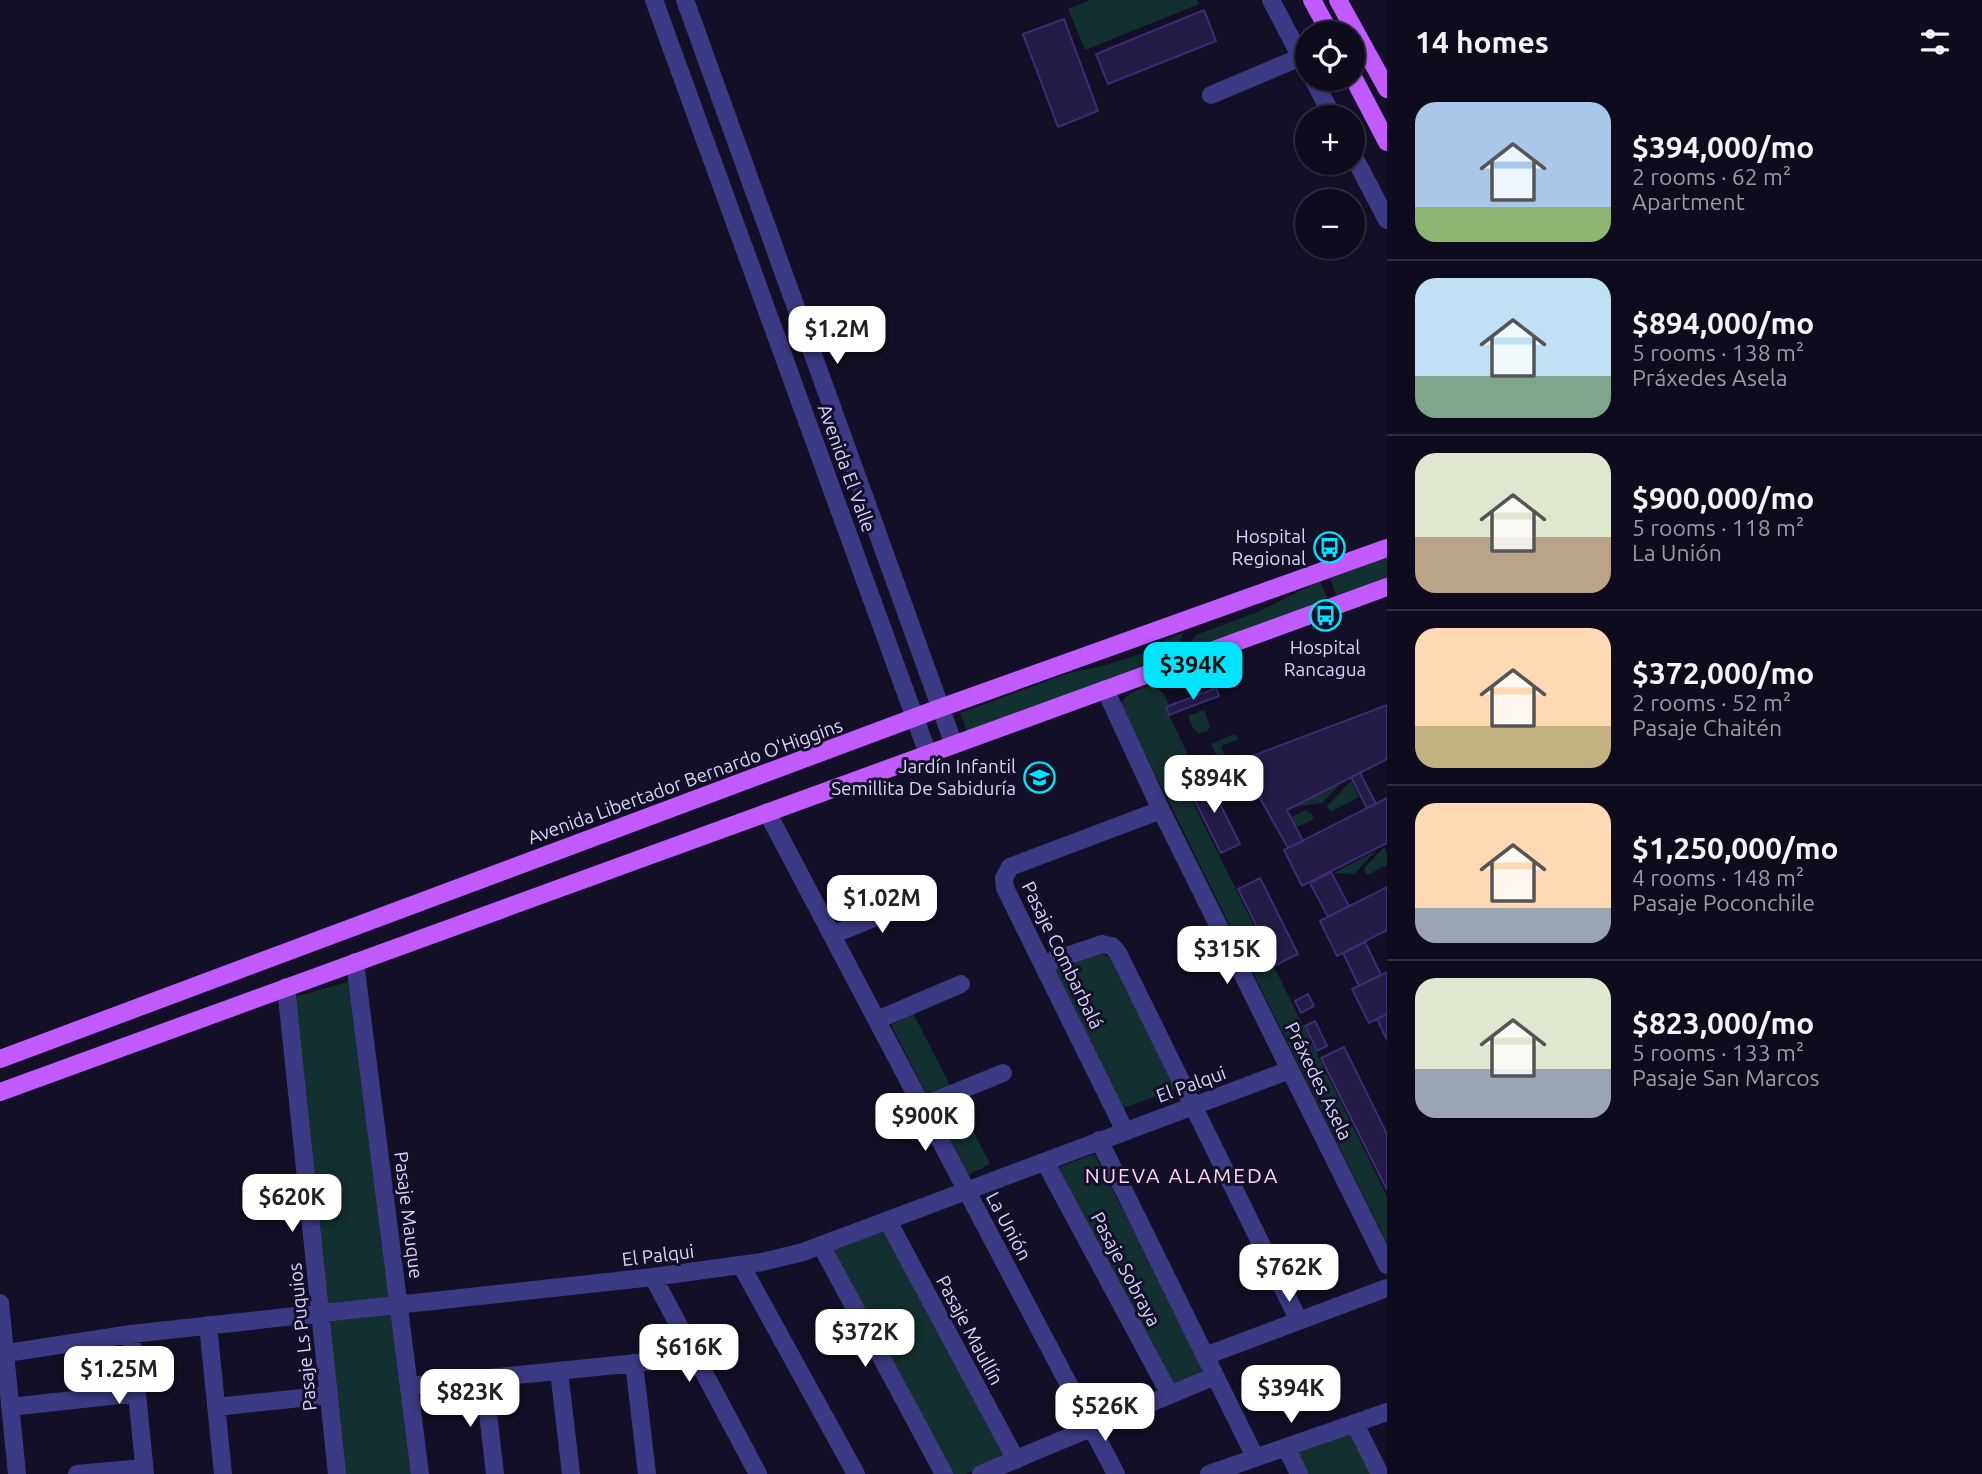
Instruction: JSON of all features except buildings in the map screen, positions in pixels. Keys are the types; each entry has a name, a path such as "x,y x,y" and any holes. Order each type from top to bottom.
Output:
{"main road":[{"path":"1312,0 1323,21"},
{"path":"1338,0 1387,89"},
{"path":"1360,91 1387,142"},
{"name":"Avenida Libertador Bernardo O'Higgins","path":"0,1059 915,717 1387,548"},
{"path":"0,1091 1387,587"}],"street":[{"name":"Avenida El Valle","path":"654,0 928,754"},
{"name":"Avenida El Valle","path":"685,0 954,745"},
{"path":"1271,0 1295,46"},
{"path":"1211,95 1295,66"},
{"path":"1363,175 1387,220"},
{"name":"Práxedes Asela","path":"1105,690 1161,810 1387,1265"},
{"name":"Pasaje Combarbalá","path":"1125,1131 1005,888 1004,878 1010,867 1161,810"},
{"name":"La Unión","path":"767,813 1116,1474"},
{"path":"832,935 918,900"},
{"path":"1043,964 1102,943 1112,946 1118,953 1299,1321"},
{"name":"Pasaje Mauque","path":"355,962 420,1474"},
{"path":"877,1020 961,984"},
{"name":"Pasaje Ls Puquios","path":"286,987 329,1395 332,1473"},
{"name":"El Palqui","path":"3,1353 131,1334 653,1277 793,1255 1290,1070"},
{"path":"922,1106 1003,1073"},
{"path":"1099,1140 1255,1457"},
{"name":"Pasaje Sobraya","path":"1045,1162 1170,1395"},
{"name":"Pasaje Maullín","path":"888,1221 1016,1460"},
{"path":"821,1245 944,1474"},
{"path":"741,1265 856,1474"},
{"path":"653,1277 758,1474"},
{"path":"1205,1356 1387,1288"},
{"path":"0,1303 10,1407 7,1433 17,1474"},
{"path":"208,1325 223,1474"},
{"path":"77,1474 145,1471 131,1334"},
{"path":"410,1386 696,1357"},
{"path":"634,1363 647,1474"},
{"path":"559,1371 571,1474"},
{"path":"981,1474 1215,1376"},
{"path":"484,1379 495,1474"},
{"path":"10,1407 137,1393"},
{"path":"216,1407 329,1395"},
{"path":"1209,1474 1387,1412"},
{"path":"1354,1424 1380,1474"},
{"path":"1286,1447 1300,1474"}],"green space":[{"path":"1090,0 1197,0 1199,4 1085,50 1068,9"},
{"path":"1387,557 1387,579 1337,597 1330,578"},
{"path":"1320,581 1328,600 1196,649 1191,643 1194,636 1260,611"},
{"path":"1183,633 1180,642 1183,652 1168,658 1162,641"},
{"path":"1148,652 1153,653 1156,659 1153,663 967,731 960,713 1069,673"},
{"path":"1150,686 1165,696 1169,715 1197,774 1183,782 1387,1196 1387,1244 1121,705 1129,694"},
{"path":"1204,710 1210,726 1207,731 1199,733 1194,730 1188,716"},
{"path":"1232,735 1239,739 1221,746 1225,755 1218,758 1211,744"},
{"path":"1351,781 1359,797 1330,812 1327,806"},
{"path":"1340,784 1322,803 1295,807"},
{"path":"1305,810 1311,813 1314,819 1297,827 1292,817"},
{"path":"1384,847 1387,852 1387,865 1367,875 1365,867"},
{"path":"1377,850 1354,874 1334,873"},
{"path":"1102,953 1114,960 1177,1089 1120,1109 1052,967"},
{"path":"362,978 413,1474 342,1474 290,998"},
{"path":"913,1013 990,1164 968,1175 891,1025"},
{"path":"1094,1154 1207,1374 1171,1388 1057,1168"},
{"path":"884,1231 1008,1454 966,1474 952,1474 831,1251"},
{"path":"1352,1433 1373,1474 1305,1474 1294,1451"}],"place":[{"name":"Hospital Regional","path":"1329,547"},
{"name":"Hospital Rancagua","path":"1325,616"},
{"name":"Jardín Infantil Semillita De Sabiduría","path":"1039,777"}],"district":[{"name":"NUEVA ALAMEDA","path":"1182,1176"}]}
